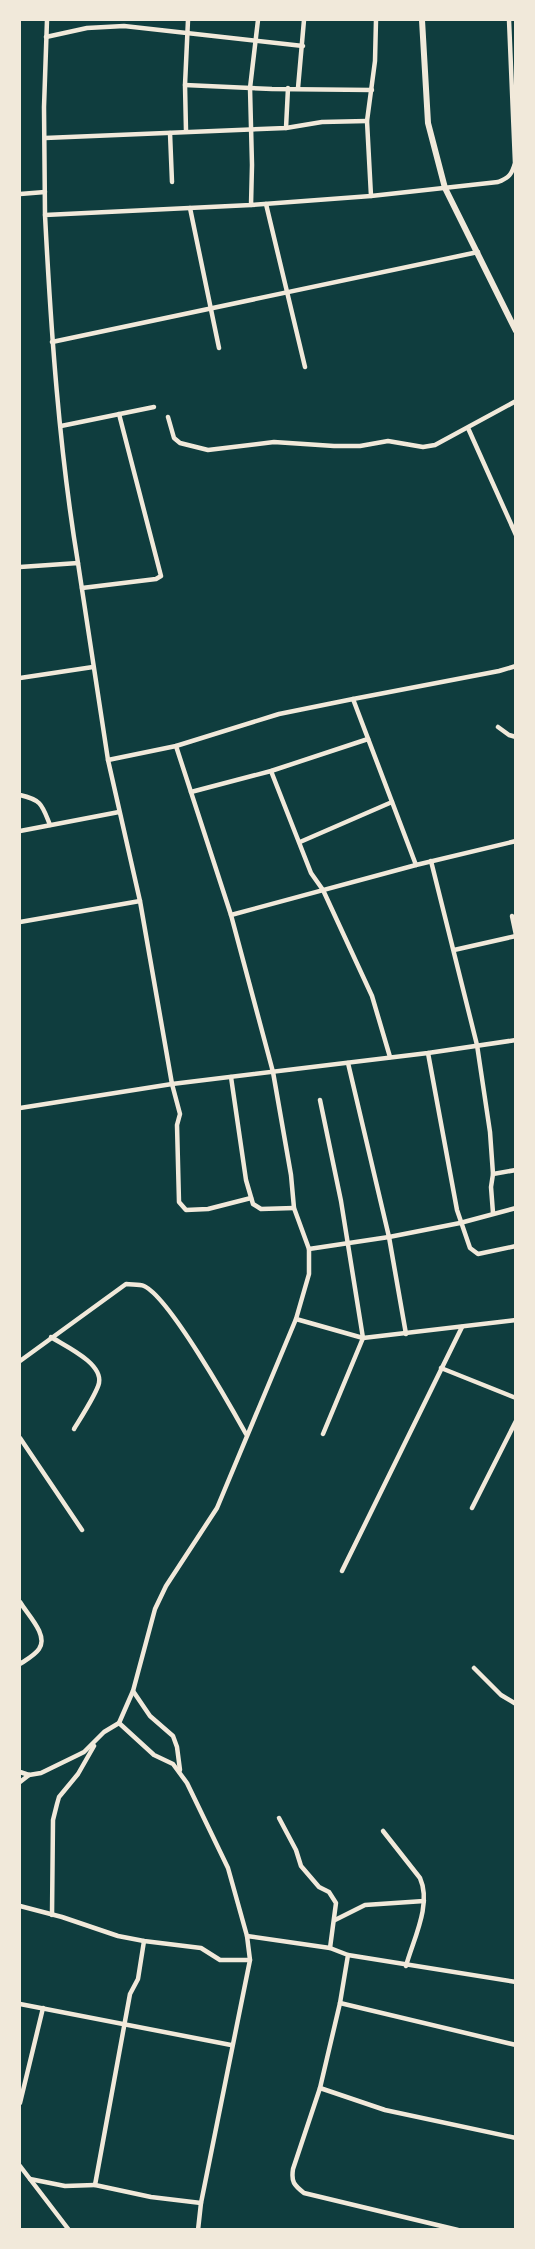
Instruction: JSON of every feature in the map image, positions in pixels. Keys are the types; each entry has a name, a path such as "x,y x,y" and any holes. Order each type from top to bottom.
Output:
{"street":[{"path":"47,20 45,215 52,342 69,510 108,759 140,901 172,1084 180,1114 177,1125 179,1202 186,1210 208,1209 251,1198"},
{"path":"186,131 185,85 188,20"},
{"path":"251,205 250,88 258,20"},
{"path":"298,88 304,20"},
{"path":"371,196 368,121 375,61 376,20"},
{"path":"422,20 428,123 445,188 516,331"},
{"path":"45,215 251,205 371,196 498,182 508,178 513,172 515,163 509,20"},
{"path":"46,37 103,26 124,26 303,46"},
{"path":"185,85 372,90"},
{"path":"286,128 288,88"},
{"path":"45,138 286,128 322,122 368,121"},
{"path":"170,133 172,182"},
{"path":"20,194 45,192"},
{"path":"266,204 305,367"},
{"path":"190,208 219,348"},
{"path":"52,342 478,252"},
{"path":"168,417 174,438 180,443 208,450 274,442 360,446 388,441 423,447 435,445 516,401"},
{"path":"61,426 154,406"},
{"path":"82,588 156,579 161,576 119,414"},
{"path":"468,428 516,535"},
{"path":"20,567 78,562"},
{"path":"108,759 176,746 279,714 516,666"},
{"path":"20,678 93,667"},
{"path":"353,699 416,865"},
{"path":"498,727 516,737"},
{"path":"191,792 271,771 368,739"},
{"path":"20,1782 29,1775 40,1773 84,1752 104,1732 119,1724 133,1691 162,1594 217,1508 296,1319 309,1274 309,1249 294,1208 291,1175 273,1072 231,915 176,746"},
{"path":"271,771 311,873 323,890 372,996 390,1057"},
{"path":"20,795 43,805 50,825"},
{"path":"300,842 392,802"},
{"path":"20,831 119,812"},
{"path":"231,915 431,861 516,841"},
{"path":"431,861 477,1045 490,1132 494,1213"},
{"path":"20,922 140,901"},
{"path":"454,950 516,935 512,916"},
{"path":"20,1106 516,1040"},
{"path":"428,1053 460,1223 470,1248 478,1254 516,1246"},
{"path":"348,1063 389,1237 406,1334"},
{"path":"231,1077 246,1180 253,1204 261,1209 294,1208"},
{"path":"320,1100 341,1201 363,1338 323,1434"},
{"path":"493,1174 516,1170"},
{"path":"309,1249 460,1223 516,1208"},
{"path":"20,1361 126,1284 145,1286 164,1305 212,1373 246,1435"},
{"path":"296,1319 363,1338 516,1320"},
{"path":"342,1571 462,1327"},
{"path":"51,1337 88,1360 98,1373 99,1384 74,1429"},
{"path":"441,1368 516,1398"},
{"path":"472,1508 516,1421"},
{"path":"20,1438 82,1530"},
{"path":"20,1602 41,1634 43,1642 39,1650 20,1664"},
{"path":"474,1668 501,1695 516,1704"},
{"path":"133,1691 150,1716 173,1736 180,1771 228,1868 247,1936 249,1960 201,2203 198,2229"},
{"path":"119,1724 154,1755 180,1771"},
{"path":"52,1915 53,1821 57,1804 59,1797 78,1774 98,1738"},
{"path":"20,1772 29,1775"},
{"path":"279,1818 296,1850 301,1866 319,1887 329,1892 336,1903 330,1948"},
{"path":"383,1831 423,1885 424,1901 406,1966"},
{"path":"335,1920 365,1905 424,1901"},
{"path":"20,1906 144,1941 201,1948 220,1960 249,1960"},
{"path":"247,1936 330,1948 348,1955 406,1966 516,1982"},
{"path":"95,2185 130,1994 138,1979 144,1941"},
{"path":"348,1955 340,2003 320,2088 293,2169 291,2178 294,2186 304,2193 458,2229"},
{"path":"340,2003 516,2045"},
{"path":"20,2004 231,2046"},
{"path":"20,2103 43,2008"},
{"path":"320,2088 385,2110 516,2138"},
{"path":"20,2166 69,2229"},
{"path":"29,2179 65,2186 95,2185 151,2197 201,2203"}]}
